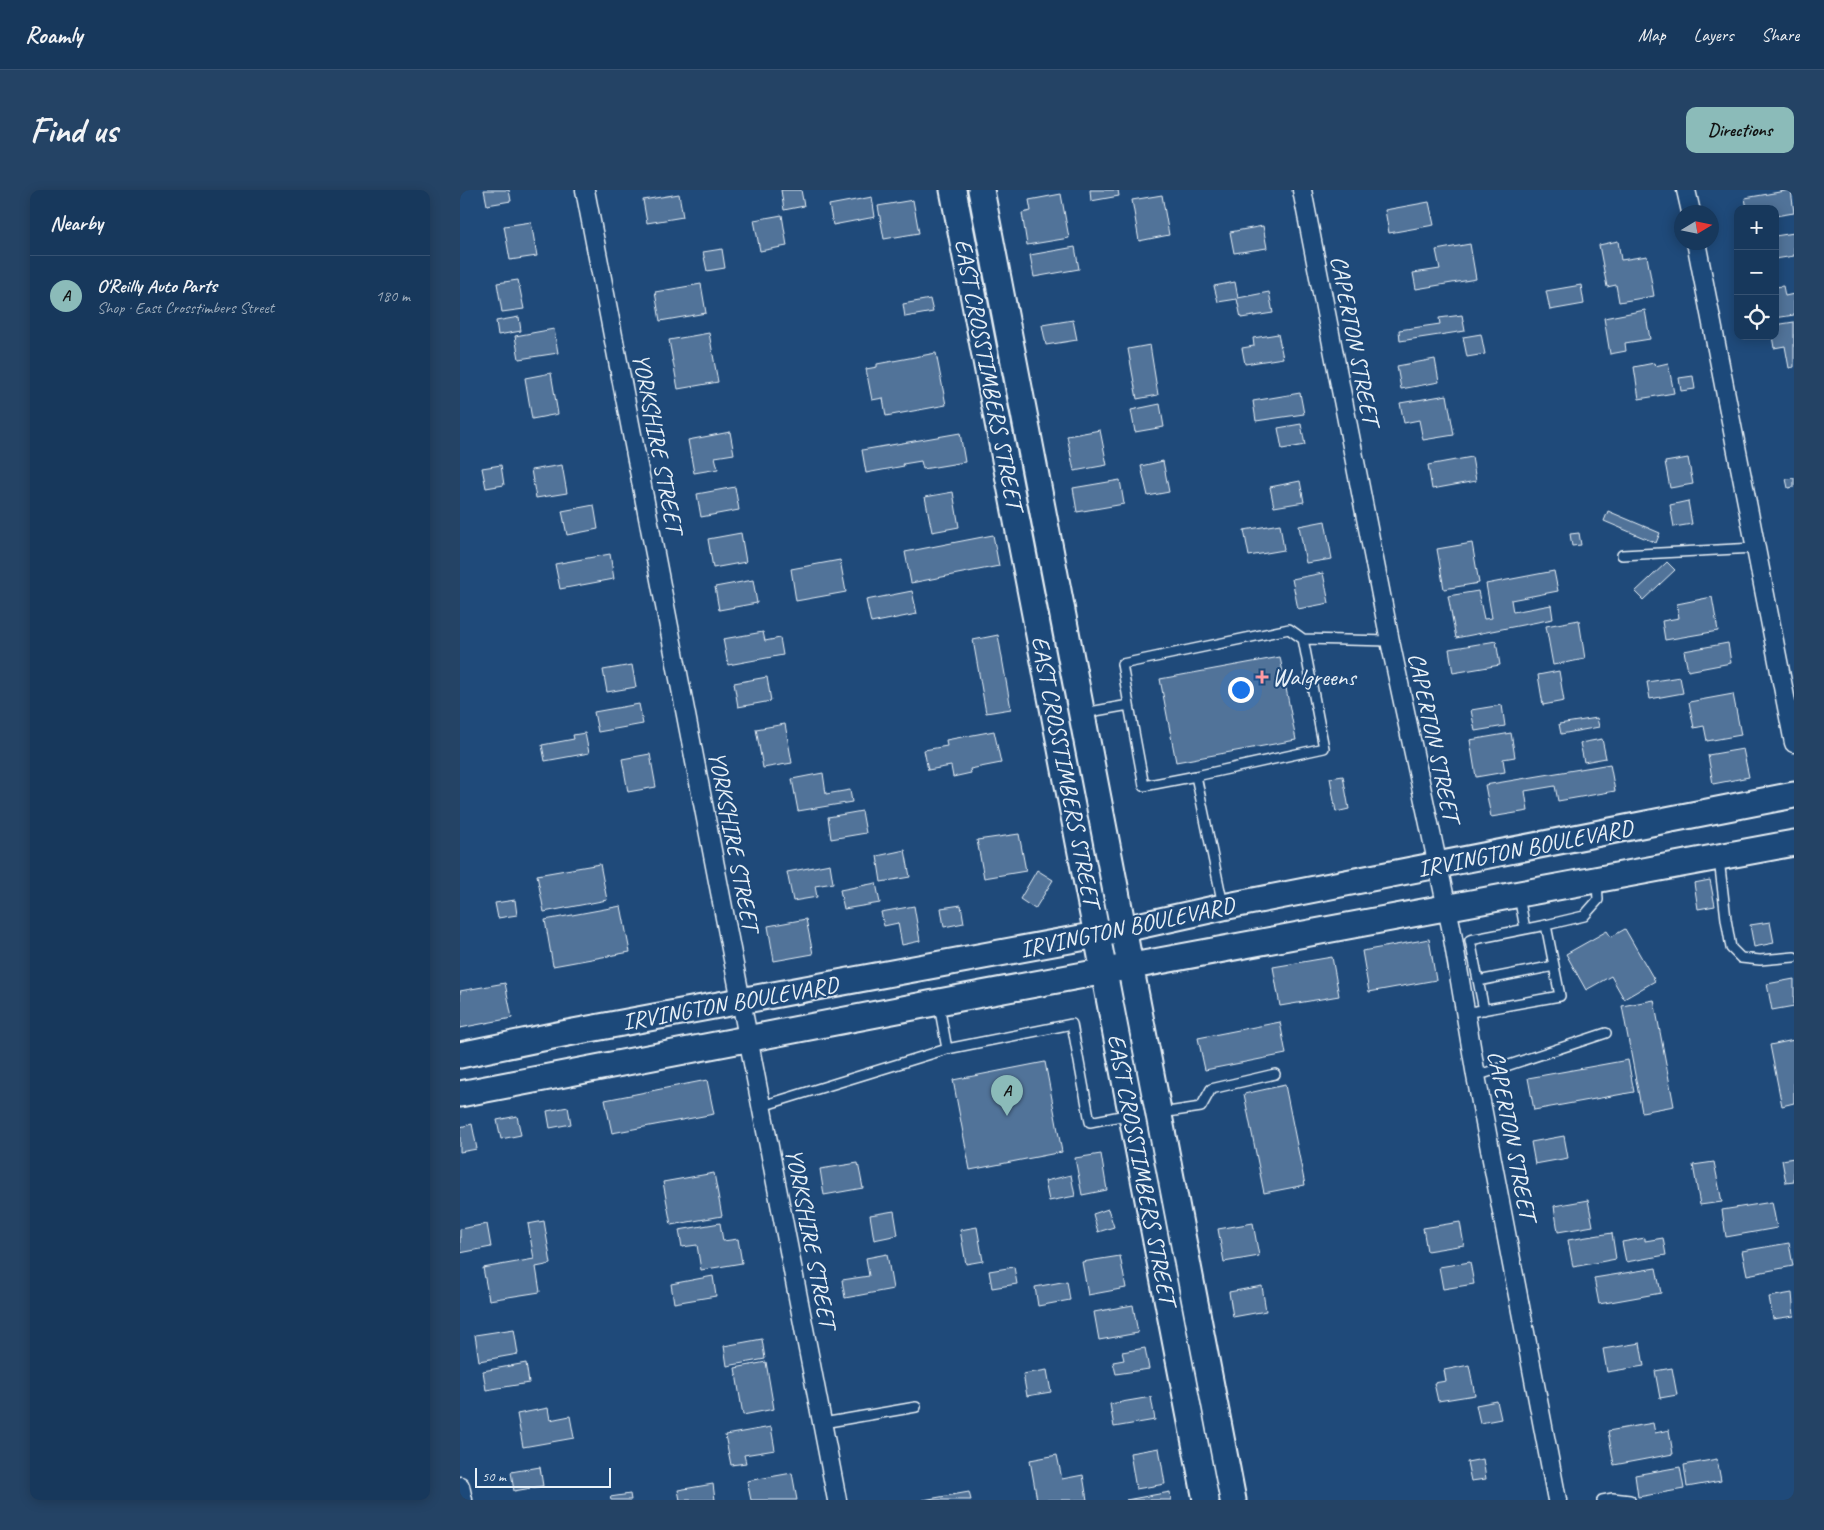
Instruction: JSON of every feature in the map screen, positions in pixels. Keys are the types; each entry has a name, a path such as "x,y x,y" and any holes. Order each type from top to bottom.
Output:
{"main road":[{"name":"EAST CROSSTIMBERS STREET","path":"953,190 1206,1500"},
{"name":"EAST CROSSTIMBERS STREET","path":"980,190 1233,1500"},
{"path":"989,370 1015,367"},
{"path":"1056,722 1082,716"},
{"name":"IRVINGTON BOULEVARD","path":"460,1055 557,1035 1097,935 1223,907 1794,795"},
{"name":"IRVINGTON BOULEVARD","path":"460,1094 938,1002 1794,843"},
{"path":"931,966 938,1002"},
{"path":"557,1035 565,1074"},
{"path":"1159,1258 1186,1254"}],"street":[{"name":"YORKSHIRE STREET","path":"585,190 837,1500"},
{"name":"CAPERTON STREET","path":"1302,190 1390,641 1446,907 1476,1076 1557,1500"},
{"path":"1686,190 1689,205"},
{"path":"1698,250 1794,743"},
{"path":"460,1486 463,1500"}],"lane":[{"path":"1622,555 1756,548"},
{"path":"1304,639 1324,748 1144,786 1122,664 1290,629 1304,639 1390,641"},
{"path":"1082,716 1129,705"},
{"path":"1196,776 1223,907"},
{"path":"1719,856 1731,948 1741,958 1760,960 1794,957"},
{"path":"1484,1010 1470,940 1584,916 1598,900 1597,879"},
{"path":"1519,894 1525,929"},
{"path":"1465,1014 1560,996 1546,924"},
{"path":"1478,981 1554,966"},
{"path":"938,1002 947,1049"},
{"path":"762,1106 947,1049 1072,1024 1090,1122 1132,1114"},
{"path":"1476,1076 1606,1033"},
{"path":"1159,1114 1201,1107 1211,1089 1275,1074"},
{"path":"822,1423 916,1407"},
{"path":"1602,1500 1613,1498 1630,1500"}],"building":[{"path":"484,190 509,190 511,201 487,205"},
{"path":"781,190 801,190 804,206 784,210"},
{"path":"1090,190 1118,190 1119,196 1091,201"},
{"path":"1791,190 1794,213 1779,215 1779,205 1746,205 1745,198"},
{"path":"679,194 683,217 647,223 643,200"},
{"path":"1061,194 1069,238 1027,245 1022,213 1031,211 1029,200"},
{"path":"1162,195 1169,235 1139,241 1132,200"},
{"path":"872,197 875,217 833,225 829,205"},
{"path":"913,200 919,233 884,239 878,206"},
{"path":"1429,202 1434,225 1389,233 1385,210"},
{"path":"782,215 787,246 760,251 754,220"},
{"path":"531,222 537,256 510,260 504,226"},
{"path":"1263,226 1267,248 1234,253 1230,232"},
{"path":"1794,233 1794,256 1779,258 1779,235"},
{"path":"1618,241 1621,260 1647,256 1654,296 1619,302 1616,285 1607,287 1599,245"},
{"path":"1470,244 1476,279 1416,289 1413,273 1440,269 1436,250"},
{"path":"1075,247 1079,269 1034,277 1030,255"},
{"path":"722,249 725,268 707,271 703,252"},
{"path":"518,280 524,309 502,312 497,283"},
{"path":"1235,282 1238,298 1269,292 1273,313 1241,318 1237,299 1218,302 1214,286"},
{"path":"701,284 706,313 660,321 655,292"},
{"path":"1581,285 1584,304 1550,310 1546,291"},
{"path":"1779,286 1783,286 1785,296 1794,294 1794,315 1779,317"},
{"path":"930,299 933,312 905,317 903,304"},
{"path":"1645,310 1650,339 1625,343 1626,351 1610,354 1604,318"},
{"path":"1462,315 1465,331 1400,341 1399,330 1440,324 1439,318"},
{"path":"519,317 521,331 498,335 496,321"},
{"path":"1073,320 1077,340 1046,345 1042,325"},
{"path":"1794,322 1794,367 1789,368 1785,346 1774,348 1773,340 1779,340 1779,324"},
{"path":"554,329 558,353 519,359 515,336"},
{"path":"709,333 718,382 678,389 669,340"},
{"path":"1278,334 1283,358 1245,364 1242,348 1254,346 1253,338"},
{"path":"1481,334 1485,354 1467,357 1463,337"},
{"path":"1150,345 1158,395 1137,399 1128,349"},
{"path":"936,353 946,405 886,416 883,398 872,400 866,369 877,367 877,364"},
{"path":"1435,359 1439,382 1401,389 1397,366"},
{"path":"1654,363 1655,366 1668,363 1674,393 1639,399 1634,367"},
{"path":"551,373 558,414 532,419 525,378"},
{"path":"1693,376 1695,389 1681,391 1679,378"},
{"path":"1300,393 1304,414 1256,421 1253,401"},
{"path":"1447,395 1454,435 1423,440 1419,420 1404,423 1400,403"},
{"path":"1160,404 1164,427 1135,432 1131,410"},
{"path":"1301,424 1305,445 1282,449 1278,428"},
{"path":"1100,430 1107,465 1074,471 1067,436"},
{"path":"730,432 734,454 715,457 718,469 694,473 688,440"},
{"path":"960,433 965,462 923,469 921,461 866,473 862,450"},
{"path":"1472,457 1476,481 1432,489 1428,465"},
{"path":"1688,458 1693,484 1670,488 1665,462"},
{"path":"1163,461 1169,492 1148,496 1141,466"},
{"path":"501,465 504,485 486,488 482,468"},
{"path":"562,465 567,493 536,498 531,470"},
{"path":"1794,478 1794,487 1788,488 1786,479"},
{"path":"1120,480 1124,504 1077,512 1073,488"},
{"path":"1300,481 1304,502 1274,507 1270,487"},
{"path":"735,487 739,510 701,517 697,494"},
{"path":"953,492 959,527 932,532 925,497"},
{"path":"1688,501 1692,524 1674,527 1670,505"},
{"path":"594,505 598,529 567,535 562,511"},
{"path":"1608,511 1660,533 1656,543 1604,521"},
{"path":"1325,521 1332,559 1306,563 1299,526"},
{"path":"1280,524 1284,550 1249,556 1244,530"},
{"path":"741,533 746,562 713,568 708,539"},
{"path":"1579,533 1581,545 1572,546 1570,534"},
{"path":"993,535 999,566 911,583 905,552"},
{"path":"1472,543 1479,583 1444,589 1437,549"},
{"path":"610,554 614,579 560,589 555,564"},
{"path":"840,560 846,592 796,601 791,569"},
{"path":"1667,562 1675,570 1643,600 1635,592"},
{"path":"1554,571 1558,591 1511,600 1513,612 1551,605 1553,619 1456,638 1448,596 1478,591 1484,619 1492,618 1486,584"},
{"path":"1323,573 1329,603 1298,609 1292,579"},
{"path":"753,580 757,603 719,610 715,587"},
{"path":"912,591 917,614 871,623 866,600"},
{"path":"1712,597 1718,631 1665,640 1662,621 1679,618 1677,604"},
{"path":"1579,620 1585,659 1553,665 1546,626"},
{"path":"763,632 765,641 780,638 783,655 728,665 723,639"},
{"path":"998,635 1011,709 986,713 973,640"},
{"path":"1496,641 1500,665 1453,673 1449,649"},
{"path":"1728,643 1731,663 1688,671 1684,651"},
{"name":"Walgreens","path":"1280,657 1296,740 1176,762 1160,679"},
{"path":"632,665 636,687 607,692 603,670"},
{"path":"1559,671 1564,701 1543,705 1538,675"},
{"path":"767,677 771,701 738,707 734,683"},
{"path":"1680,677 1683,693 1650,699 1647,682"},
{"path":"1733,694 1741,735 1707,741 1704,726 1694,728 1689,702"},
{"path":"639,704 643,724 598,732 594,712"},
{"path":"1502,705 1505,726 1475,731 1471,710"},
{"path":"1597,718 1599,727 1561,734 1559,724"},
{"path":"785,724 792,763 763,768 756,729"},
{"path":"994,731 1001,763 970,769 971,773 953,777 951,766 928,770 924,750 947,746 946,740"},
{"path":"585,733 589,753 545,761 542,745 574,739 573,735"},
{"path":"1511,733 1515,757 1503,759 1505,772 1476,777 1470,740"},
{"path":"1602,739 1606,758 1584,762 1580,743"},
{"path":"1743,749 1749,777 1713,784 1708,755"},
{"path":"650,754 656,787 628,792 622,759"},
{"path":"1610,764 1615,791 1558,801 1555,786 1525,791 1528,811 1491,817 1485,785"},
{"path":"823,773 826,794 850,790 852,802 798,811 792,779"},
{"path":"1343,776 1349,809 1336,812 1330,778"},
{"path":"862,811 866,833 831,839 828,817"},
{"path":"1019,834 1026,871 984,878 977,840"},
{"path":"905,850 910,877 881,882 877,856"},
{"path":"600,864 607,900 544,912 537,875"},
{"path":"830,864 833,883 815,886 817,897 793,901 787,872"},
{"path":"1037,870 1053,880 1035,909 1020,899"},
{"path":"1710,880 1715,906 1698,909 1694,883"},
{"path":"876,883 880,903 844,909 840,890"},
{"path":"515,900 517,915 498,918 495,903"},
{"path":"961,905 964,923 944,927 941,908"},
{"path":"621,906 630,952 553,966 545,920"},
{"path":"914,906 920,941 902,945 898,923 884,926 881,912"},
{"path":"806,919 813,954 774,961 768,926"},
{"path":"1770,922 1774,943 1754,947 1750,925"},
{"path":"1625,929 1655,981 1624,999 1611,976 1586,990 1566,954 1607,931 1611,937"},
{"path":"1429,939 1436,980 1369,992 1362,951"},
{"path":"1332,957 1339,996 1280,1006 1273,967"},
{"path":"1794,979 1794,1006 1772,1010 1767,984"},
{"path":"505,983 512,1018 460,1028 460,991"},
{"path":"1654,1000 1674,1106 1642,1112 1622,1006"},
{"path":"1280,1022 1286,1054 1205,1070 1198,1038"},
{"path":"1794,1040 1794,1103 1782,1106 1770,1045"},
{"path":"1628,1060 1634,1092 1534,1110 1528,1078"},
{"path":"1045,1062 1062,1152 970,1170 953,1080"},
{"path":"707,1080 714,1114 612,1133 605,1100"},
{"path":"1285,1085 1305,1185 1264,1193 1244,1094"},
{"path":"568,1107 571,1124 550,1128 547,1111"},
{"path":"517,1116 521,1135 501,1139 497,1120"},
{"path":"472,1124 477,1149 460,1152 460,1127"},
{"path":"1564,1136 1568,1158 1535,1164 1531,1142"},
{"path":"1101,1154 1107,1190 1082,1195 1075,1158"},
{"path":"1794,1158 1794,1182 1786,1183 1782,1160"},
{"path":"1714,1162 1722,1202 1700,1205 1693,1165"},
{"path":"858,1163 863,1188 824,1195 820,1169"},
{"path":"714,1173 722,1216 671,1225 663,1182"},
{"path":"1071,1175 1075,1196 1049,1201 1045,1181"},
{"path":"1588,1200 1593,1226 1558,1232 1554,1206"},
{"path":"1772,1202 1777,1228 1726,1237 1722,1210"},
{"path":"1108,1209 1114,1227 1098,1232 1093,1214"},
{"path":"894,1211 898,1235 874,1240 870,1215"},
{"path":"544,1221 551,1264 536,1267 540,1292 489,1300 483,1268 534,1259 528,1224"},
{"path":"1460,1222 1464,1245 1427,1251 1423,1228"},
{"path":"720,1223 723,1241 738,1239 742,1263 701,1270 697,1245 682,1247 679,1230"},
{"path":"1253,1223 1259,1256 1224,1262 1218,1229"},
{"path":"487,1224 491,1247 460,1253 460,1229"},
{"path":"977,1227 983,1261 966,1264 960,1230"},
{"path":"1612,1233 1616,1259 1573,1267 1568,1240"},
{"path":"1645,1238 1645,1241 1663,1238 1666,1255 1626,1262 1622,1242"},
{"path":"1789,1243 1793,1266 1747,1275 1742,1251"},
{"path":"887,1254 893,1289 845,1298 842,1280 869,1276 866,1258"},
{"path":"1120,1256 1126,1288 1088,1295 1082,1262"},
{"path":"1470,1262 1474,1284 1443,1289 1439,1267"},
{"path":"1014,1267 1017,1284 992,1288 989,1271"},
{"path":"1656,1268 1661,1293 1599,1304 1594,1278"},
{"path":"713,1276 716,1296 674,1303 671,1284"},
{"path":"1067,1281 1070,1300 1038,1306 1035,1287"},
{"path":"1262,1286 1266,1311 1233,1317 1229,1292"},
{"path":"1792,1293 1794,1316 1773,1319 1769,1297"},
{"path":"1133,1305 1138,1333 1099,1340 1094,1312"},
{"path":"514,1329 518,1354 479,1361 475,1335"},
{"path":"762,1339 765,1359 727,1366 724,1346"},
{"path":"1640,1343 1644,1366 1607,1372 1603,1349"},
{"path":"1145,1348 1149,1369 1116,1374 1113,1362 1124,1360 1122,1352"},
{"path":"766,1362 774,1409 743,1415 735,1368"},
{"path":"526,1363 529,1383 486,1390 483,1371"},
{"path":"1469,1365 1475,1395 1438,1401 1434,1383 1446,1381 1444,1370"},
{"path":"1672,1368 1677,1395 1660,1398 1655,1371"},
{"path":"1047,1370 1051,1392 1027,1396 1023,1374"},
{"path":"1151,1397 1155,1420 1114,1427 1110,1404"},
{"path":"1497,1401 1501,1419 1480,1423 1476,1405"},
{"path":"548,1408 550,1420 570,1416 574,1438 523,1447 517,1414"},
{"path":"1653,1423 1655,1433 1669,1430 1673,1454 1614,1465 1608,1431"},
{"path":"771,1427 775,1450 744,1455 746,1463 731,1465 725,1435"},
{"path":"1159,1448 1165,1484 1136,1489 1130,1453"},
{"path":"1057,1455 1062,1479 1083,1475 1087,1500 1037,1500 1030,1460"},
{"path":"1483,1459 1486,1479 1471,1481 1467,1462"},
{"path":"1717,1459 1721,1481 1687,1487 1684,1465"},
{"path":"540,1467 543,1486 514,1491 511,1472"},
{"path":"1680,1467 1684,1489 1638,1497 1635,1475"},
{"path":"792,1473 797,1500 751,1500 747,1481"},
{"path":"713,1484 715,1500 680,1500 678,1490"},
{"path":"969,1492 971,1500 923,1500"},
{"path":"1170,1492 1171,1500 1126,1500"},
{"path":"630,1494 631,1500 611,1500 610,1497"}],"place":[{"name":"Walgreens","path":"1262,677"},
{"name":"O'Reilly Auto Parts","path":"1007,1116"}]}
